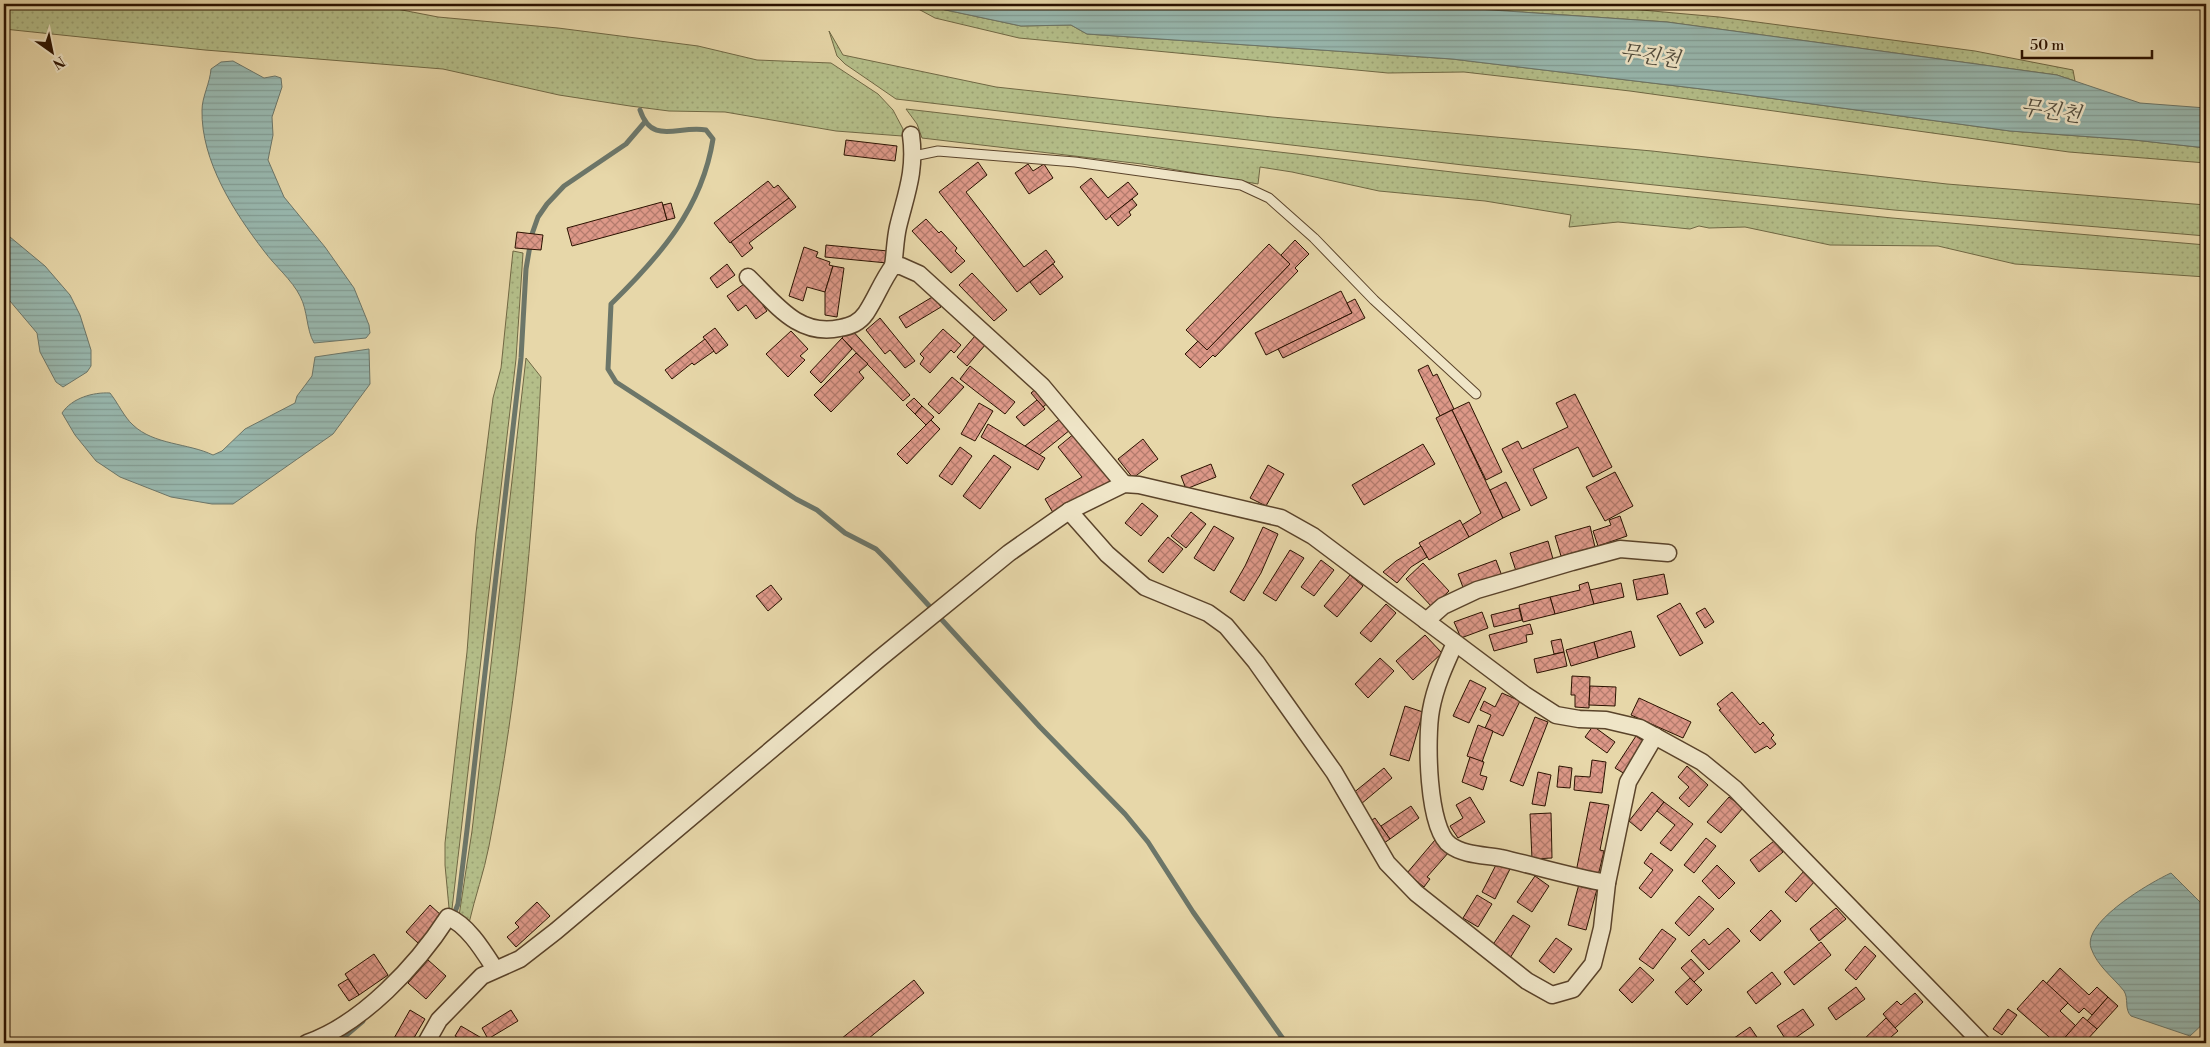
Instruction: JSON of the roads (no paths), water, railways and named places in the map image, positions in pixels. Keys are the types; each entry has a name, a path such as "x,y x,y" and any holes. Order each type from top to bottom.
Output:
{"street":[{"path":"748,277 785,313 809,328 829,330 854,325 866,314 893,266 897,230 910,186 914,156 911,135"},
{"path":"893,266 902,266 919,274 1014,359 1042,386 1124,484"},
{"path":"426,1043 439,1020 482,976 520,959 556,931 1009,553 1069,511 1124,484 1139,485 1281,518 1313,536 1524,695 1556,715 1579,720 1606,720 1640,728 1702,762 1735,789 1982,1043"},
{"path":"1069,511 1107,554 1145,587 1208,613 1226,626 1256,662 1334,772 1387,863 1416,893 1527,981 1552,995 1573,989 1593,964 1602,928 1608,883 1628,782 1655,736"},
{"path":"1426,621 1443,606 1477,590 1572,562 1620,549 1668,553"},
{"path":"1455,643 1441,674 1430,712 1429,769 1432,805 1440,835 1448,844 1459,851 1529,865 1566,876 1608,883"},
{"path":"307,1043 324,1038 350,1023 404,974 448,917 454,920 484,952 495,969"}],"lane":[{"path":"914,156 938,151 1055,161 1241,185 1270,198 1314,238 1374,300 1476,394"}],"water":[{"name":"무진천","path":"936,4 1404,4 1667,22 2057,75 2140,103 2206,108 2206,148 2134,140 2010,131 1710,90 1452,59 1087,34 1071,25 1021,26 941,9"},
{"path":"233,61 264,78 275,76 281,78 282,87 272,117 273,135 268,160 284,197 325,247 354,288 369,325 370,333 366,338 314,343 311,338 303,302 297,290 268,257 242,220 221,185 207,148 203,129 202,105 211,69 221,62"},
{"path":"4,232 45,266 70,295 80,315 91,350 91,366 87,372 63,387 56,382 40,352 37,333 4,294"},
{"path":"369,349 370,384 333,434 233,504 212,504 171,497 120,477 96,461 75,435 62,413 71,403 83,397 110,393 130,422 141,432 161,440 213,455 222,451 245,429 295,403 297,396 312,376 315,357"},
{"path":"2171,873 2206,908 2206,1021 2190,1036 2131,1016 2124,991 2101,966 2091,948 2091,938 2107,915 2135,894"}],"waterway":[{"path":"640,110 651,128 667,132 696,129 706,130 713,139 699,188 689,210 661,250 611,304 608,369 616,382 796,499 817,510 845,533 876,549 1040,727 1125,814 1148,842 1193,912 1286,1043"},
{"path":"453,917 458,904 467,830 521,358 526,269 532,234 538,217 564,186 626,144 644,123"},
{"path":"329,1043 343,1038 363,1021"}]}
